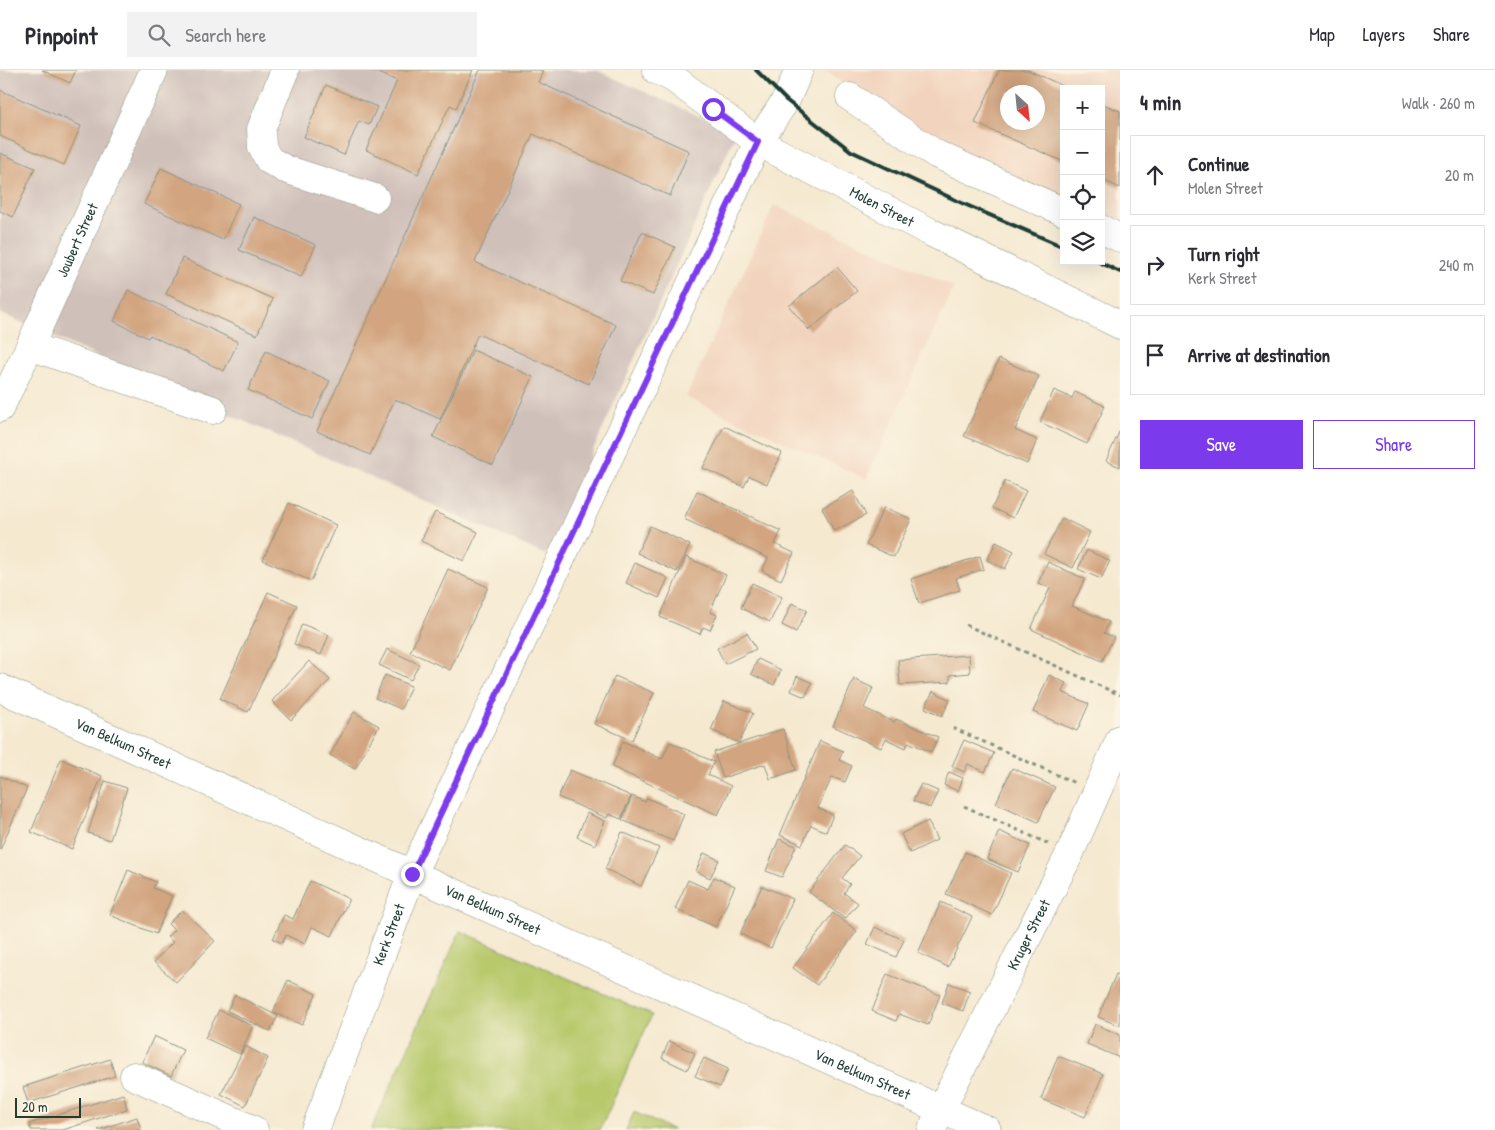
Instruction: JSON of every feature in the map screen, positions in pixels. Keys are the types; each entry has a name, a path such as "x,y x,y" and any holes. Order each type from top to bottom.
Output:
{"street":[{"name":"Joubert Street","path":"0,408 8,373 30,346 154,70"},
{"path":"285,70 261,129 262,146 269,160 285,169 375,198"},
{"name":"Molen Street","path":"656,70 673,78 758,142 930,232 1120,325"},
{"name":"Kerk Street","path":"315,1130 412,874 758,142 786,100 799,70"},
{"path":"850,97 936,154 1060,210"},
{"path":"1105,232 1120,238"},
{"path":"30,346 213,410"},
{"name":"Van Belkum Street","path":"0,688 412,874 936,1120 987,1130"},
{"name":"Kruger Street","path":"936,1120 1070,854 1120,738"},
{"path":"134,1076 254,1130"}],"path":[{"path":"966,625 1120,695"},
{"path":"953,728 1096,793"},
{"path":"964,806 1070,854"}],"shaded area":[{"path":"0,70 596,70 736,133 546,555 0,313"},
{"path":"824,70 1120,70 1120,227 1105,221 1105,85 1060,85 1060,200 939,147"},
{"path":"774,205 954,287 866,479 686,397"}],"green space":[{"path":"460,931 652,1015 600,1130 371,1130"},
{"path":"634,1112 673,1130 626,1130"}],"building":[{"path":"42,70 76,70 70,83"},
{"path":"372,70 473,70 456,108 450,105 418,174 366,150 397,81"},
{"path":"480,70 543,71 538,82 689,151 670,196 533,134 475,262 616,325 589,384 478,334 440,419 395,399 370,455 317,431"},
{"path":"999,70 1028,70 1061,85 1060,160 975,123"},
{"path":"326,85 377,107 369,125 359,121 344,155 304,137"},
{"path":"0,90 81,126 64,165 0,136"},
{"path":"1105,105 1120,111 1120,188 1105,181"},
{"path":"0,153 35,168 13,217 0,211"},
{"path":"161,168 239,204 223,240 144,204"},
{"path":"254,217 316,245 301,277 239,250"},
{"path":"642,232 675,247 653,295 620,281"},
{"path":"182,258 273,299 257,335 166,294"},
{"path":"837,267 857,291 809,330 789,306"},
{"path":"128,290 238,342 224,371 150,335 148,338 114,321"},
{"path":"473,350 533,377 493,465 433,437"},
{"path":"266,351 330,381 312,419 248,390"},
{"path":"999,359 1039,376 1015,430 1037,440 1027,464 964,436"},
{"path":"1054,390 1072,398 1075,392 1105,406 1087,444 1040,422"},
{"path":"724,426 782,453 767,484 749,476 744,487 703,468"},
{"path":"1120,430 1120,467 1106,461"},
{"path":"1005,481 1026,491 1013,518 992,508"},
{"path":"697,491 781,531 775,544 794,553 781,580 762,571 768,558 684,519"},
{"path":"853,491 866,515 834,531 822,508"},
{"path":"289,503 336,525 311,581 263,560"},
{"path":"884,507 911,519 894,557 866,545"},
{"path":"435,512 478,532 464,561 421,541"},
{"path":"1062,518 1090,532 1073,568 1044,554"},
{"path":"650,526 690,545 677,572 637,553"},
{"path":"996,542 1014,551 1005,569 987,560"},
{"path":"1087,550 1110,561 1101,579 1078,569"},
{"path":"980,556 984,569 956,578 960,590 919,603 911,579"},
{"path":"686,557 726,575 710,612 717,615 710,630 703,627 700,634 660,617"},
{"path":"1048,562 1085,579 1072,606 1109,622 1104,633 1114,637 1102,661 1031,629 1050,588 1038,583"},
{"path":"635,563 668,578 659,598 626,583"},
{"path":"448,569 488,587 450,670 410,652"},
{"path":"752,583 782,597 770,622 741,608"},
{"path":"268,592 297,605 248,712 220,699"},
{"path":"792,603 807,610 796,632 782,625"},
{"path":"302,624 329,635 321,655 294,644"},
{"path":"747,633 756,649 725,664 717,648"},
{"path":"387,649 419,664 411,680 379,665"},
{"path":"969,655 970,673 950,675 950,682 900,685 898,660"},
{"path":"758,659 781,670 774,685 751,674"},
{"path":"309,661 330,680 291,720 272,701"},
{"path":"385,675 411,686 401,709 375,698"},
{"path":"1049,675 1066,683 1062,692 1089,704 1077,731 1033,712"},
{"path":"615,676 654,693 632,740 594,724"},
{"path":"797,676 812,683 805,697 791,691"},
{"path":"854,679 873,688 864,708 894,722 896,719 938,737 931,752 908,742 906,748 886,739 881,748 833,726"},
{"path":"933,691 950,700 942,716 925,708"},
{"path":"724,701 753,713 739,743 711,730"},
{"path":"354,712 379,726 355,769 330,755"},
{"path":"783,729 796,770 770,779 765,764 723,778 714,752"},
{"path":"964,740 994,753 985,772 968,764 964,772 952,766"},
{"path":"623,741 662,759 670,742 714,762 708,775 731,786 718,815 612,767"},
{"path":"820,741 843,751 839,760 852,766 845,782 832,777 818,808 833,815 826,832 811,825 802,845 780,835"},
{"path":"61,759 102,776 72,849 31,832"},
{"path":"1012,768 1055,787 1038,822 996,803"},
{"path":"570,770 631,796 621,819 609,814 607,818 558,797"},
{"path":"949,772 963,778 958,791 944,785"},
{"path":"0,776 27,788 0,850"},
{"path":"105,781 127,788 110,840 88,833"},
{"path":"921,784 938,791 930,808 913,801"},
{"path":"632,796 645,802 647,798 684,814 673,841 622,820"},
{"path":"587,813 605,821 595,845 577,837"},
{"path":"928,821 937,840 910,853 901,834"},
{"path":"999,831 1030,845 1018,872 987,859"},
{"path":"622,832 659,848 641,886 605,869"},
{"path":"779,839 796,846 782,877 766,871"},
{"path":"845,845 860,856 842,878 850,884 844,893 858,903 845,919 809,892"},
{"path":"965,852 1011,873 992,915 946,894"},
{"path":"704,853 719,860 710,878 696,871"},
{"path":"128,870 156,882 153,888 172,896 156,934 110,915"},
{"path":"714,877 735,886 716,927 675,909 688,880 708,889"},
{"path":"310,881 349,899 332,936 312,927 305,944 286,935 282,943 273,939 284,915 293,919"},
{"path":"762,886 793,899 771,948 740,934"},
{"path":"941,902 972,917 948,967 918,953"},
{"path":"182,910 215,941 176,982 154,962 173,942 167,937 174,930 168,924"},
{"path":"833,913 857,931 817,985 793,968"},
{"path":"875,927 904,940 896,957 867,944"},
{"path":"887,974 940,995 928,1025 899,1014 896,1021 872,1011"},
{"path":"1116,974 1120,976 1120,1026 1098,1017"},
{"path":"288,980 316,994 302,1025 273,1012"},
{"path":"949,983 970,991 963,1011 942,1003"},
{"path":"235,995 278,1016 270,1031 227,1011"},
{"path":"219,1010 253,1026 240,1054 205,1038"},
{"path":"1095,1024 1120,1035 1120,1058 1087,1044"},
{"path":"154,1036 183,1050 171,1076 142,1062"},
{"path":"669,1041 695,1053 687,1070 662,1058"},
{"path":"245,1046 268,1058 245,1106 221,1094"},
{"path":"1058,1056 1103,1074 1085,1117 1041,1099"},
{"path":"704,1058 728,1069 720,1087 695,1076"},
{"path":"110,1059 115,1076 28,1103 23,1087"},
{"path":"123,1094 127,1109 63,1130 31,1130 29,1124"},
{"path":"137,1117 141,1130 98,1130"}],"railway":[{"path":"756,70 786,100 851,151 964,204 1060,245"},
{"path":"1105,265 1120,272"}],"route":[{"path":"412,874 758,142 713,109"}]}
